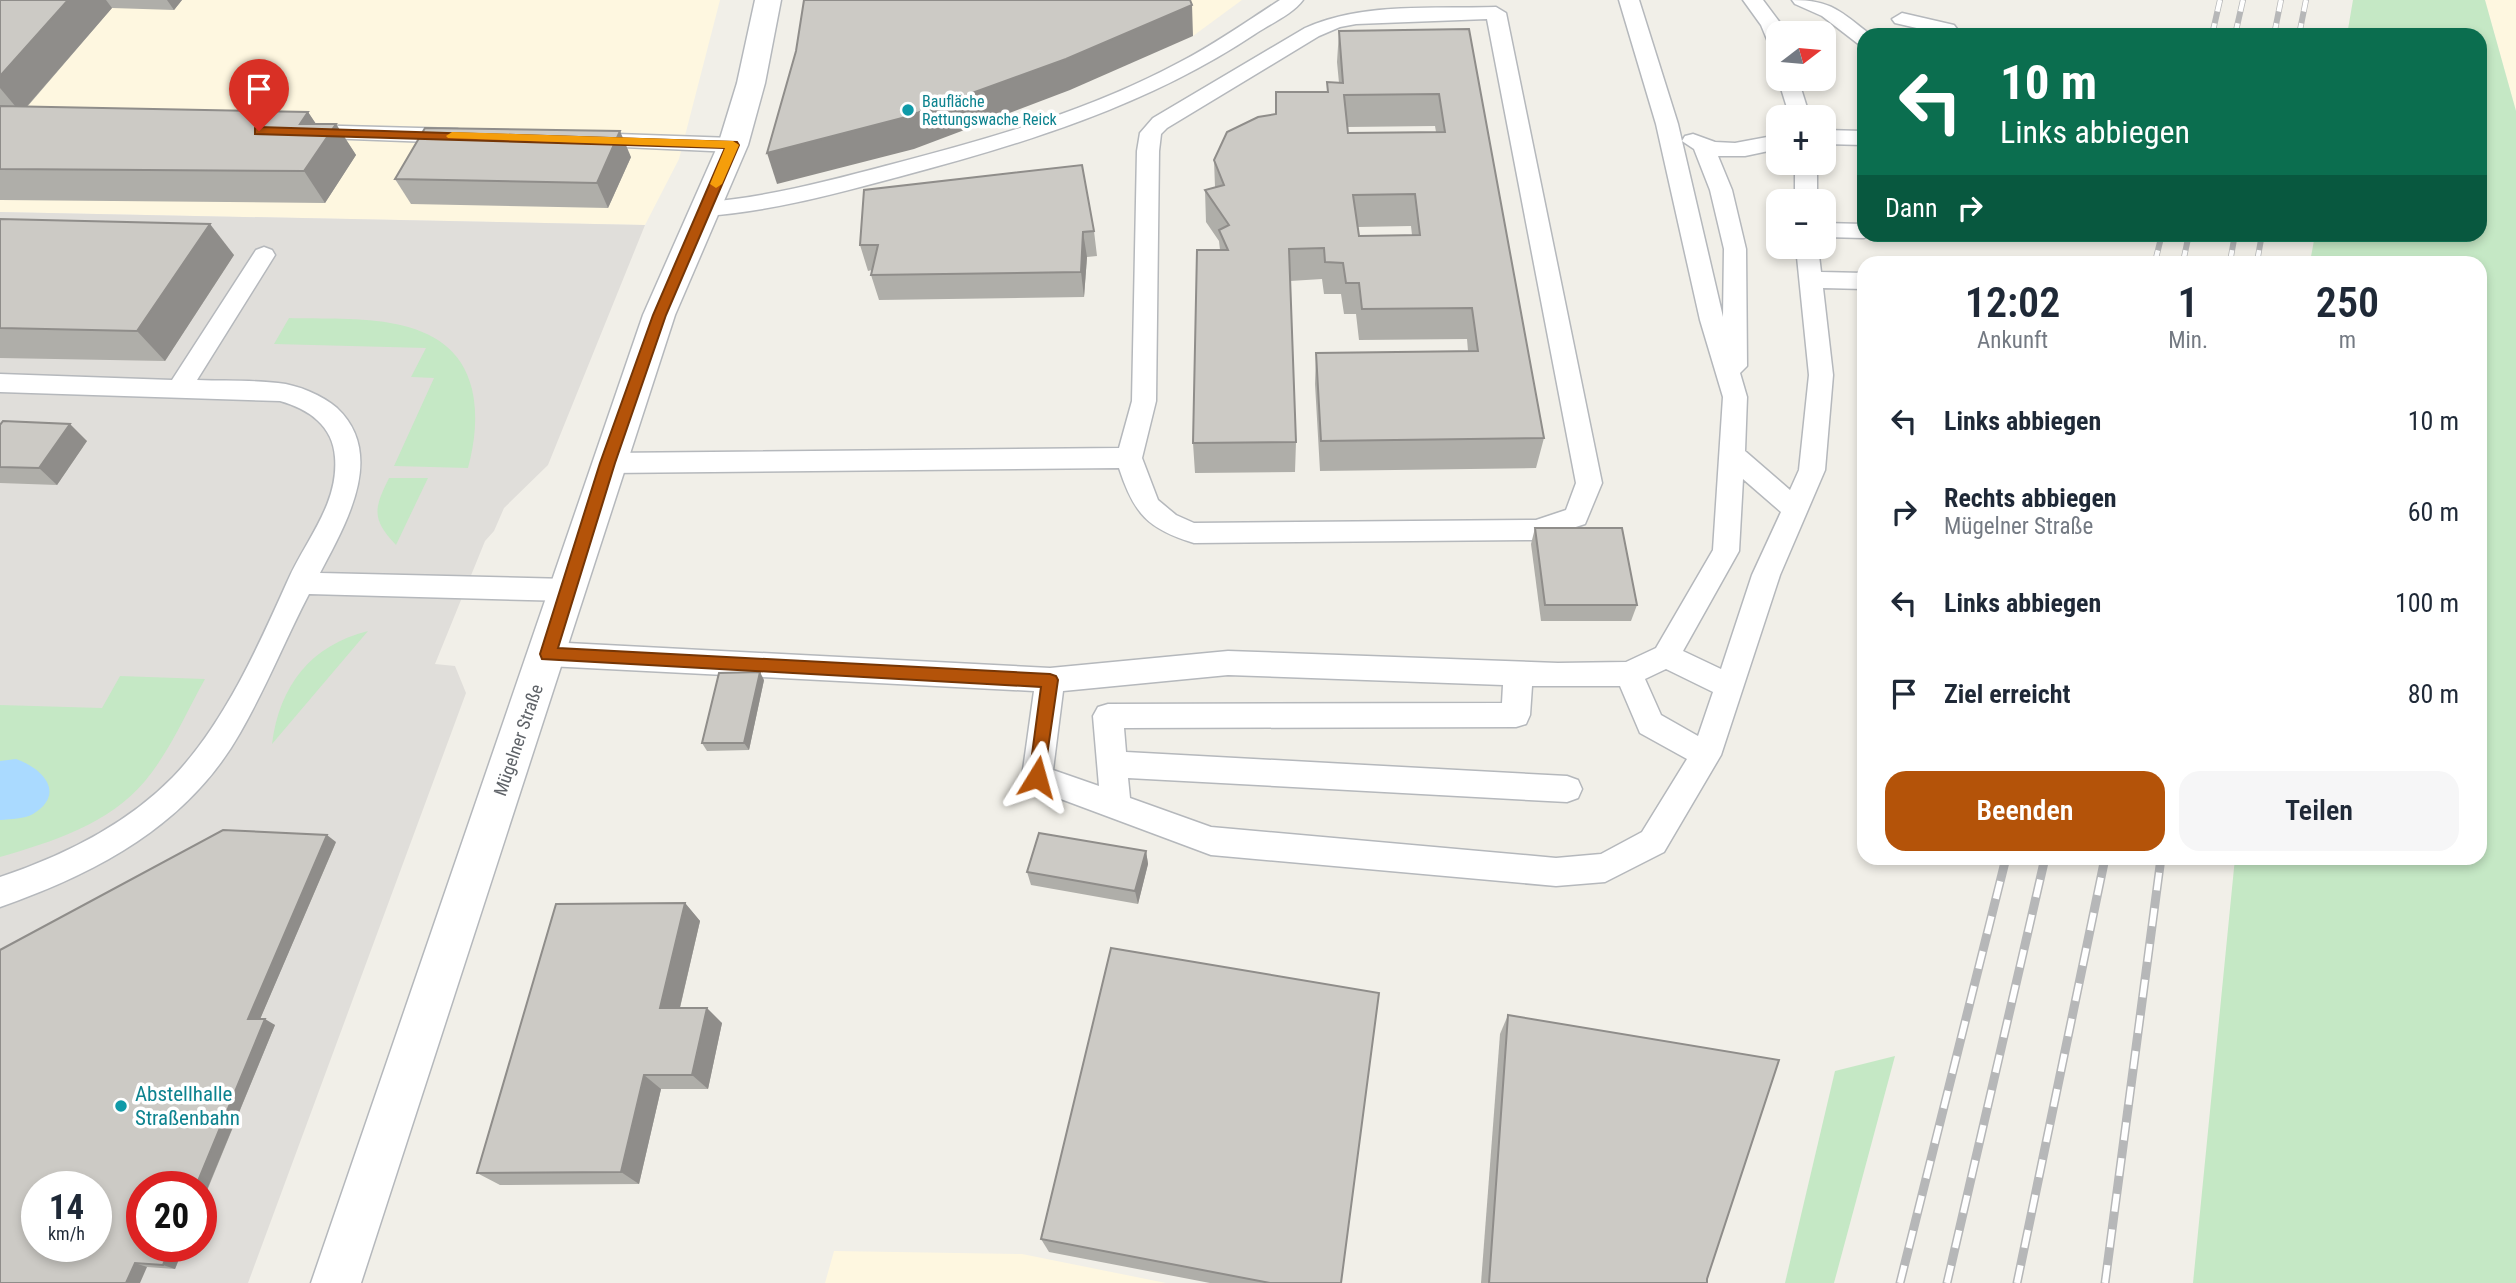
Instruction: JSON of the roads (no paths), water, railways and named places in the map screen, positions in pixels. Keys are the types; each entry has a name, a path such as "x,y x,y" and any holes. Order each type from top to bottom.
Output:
{"street":[{"name":"Mügelner Straße","path":"336,1283 659,315 733,145 751,83 768,0"}],"lane":[{"path":"706,209 762,204 825,189 955,156 1077,116 1185,68 1293,0"},
{"path":"1629,0 1667,124 1712,320 1735,397"},
{"path":"1753,0 1769,21"},
{"path":"1802,0 1829,12 1857,34"},
{"path":"1496,13 1589,482 1576,517 1536,530 1194,533 1172,527 1156,514 1141,496 1129,458 1144,401 1148,151 1151,133 1160,123 1312,32 1335,22 1356,18 1496,13"},
{"path":"1901,18 1943,28"},
{"path":"1667,124 1703,146 1727,152 1766,144"},
{"path":"280,131 472,136"},
{"path":"1836,138 1857,138"},
{"path":"568,139 733,145"},
{"path":"548,654 1050,680 1228,663 1629,674 1666,656 1726,551 1735,397 1735,249 1721,190 1703,146"},
{"path":"1836,230 1857,231"},
{"path":"180,387 264,255"},
{"path":"1050,680 1037,777 1211,841 1556,872 1605,868 1653,842 1706,755 1766,575 1812,470 1821,375 1808,259"},
{"path":"1809,280 1857,281"},
{"path":"0,383 280,392 321,406 333,418 347,451 348,471 334,517 222,739 189,781 148,818 96,850 42,877 0,892"},
{"path":"1731,454 1795,509"},
{"path":"608,463 1129,458"},
{"path":"300,583 568,590"},
{"path":"1666,656 1730,686"},
{"path":"1115,806 1108,716 1516,715 1518,673"},
{"path":"1629,674 1650,724 1706,755"},
{"path":"1112,764 1567,789"}],"water":[{"path":"16,759 42,775 47,782 48,798 43,806 29,816 0,820 0,761"}],"railway":[{"path":"2214,28 2220,0"},
{"path":"2237,28 2243,0"},
{"path":"2275,28 2281,0"},
{"path":"2300,28 2306,0"},
{"path":"2156,256 2160,242"},
{"path":"2184,256 2187,242"},
{"path":"2231,256 2234,242"},
{"path":"2258,256 2261,242"},
{"path":"1900,1283 2004,865"},
{"path":"1947,1283 2043,865"},
{"path":"2017,1283 2104,865"},
{"path":"2105,1283 2160,865"}],"place":[{"name":"Baufläche Rettungswache Reick","path":"908,110"},
{"name":"Abstellhalle Straßenbahn","path":"121,1106"}]}
